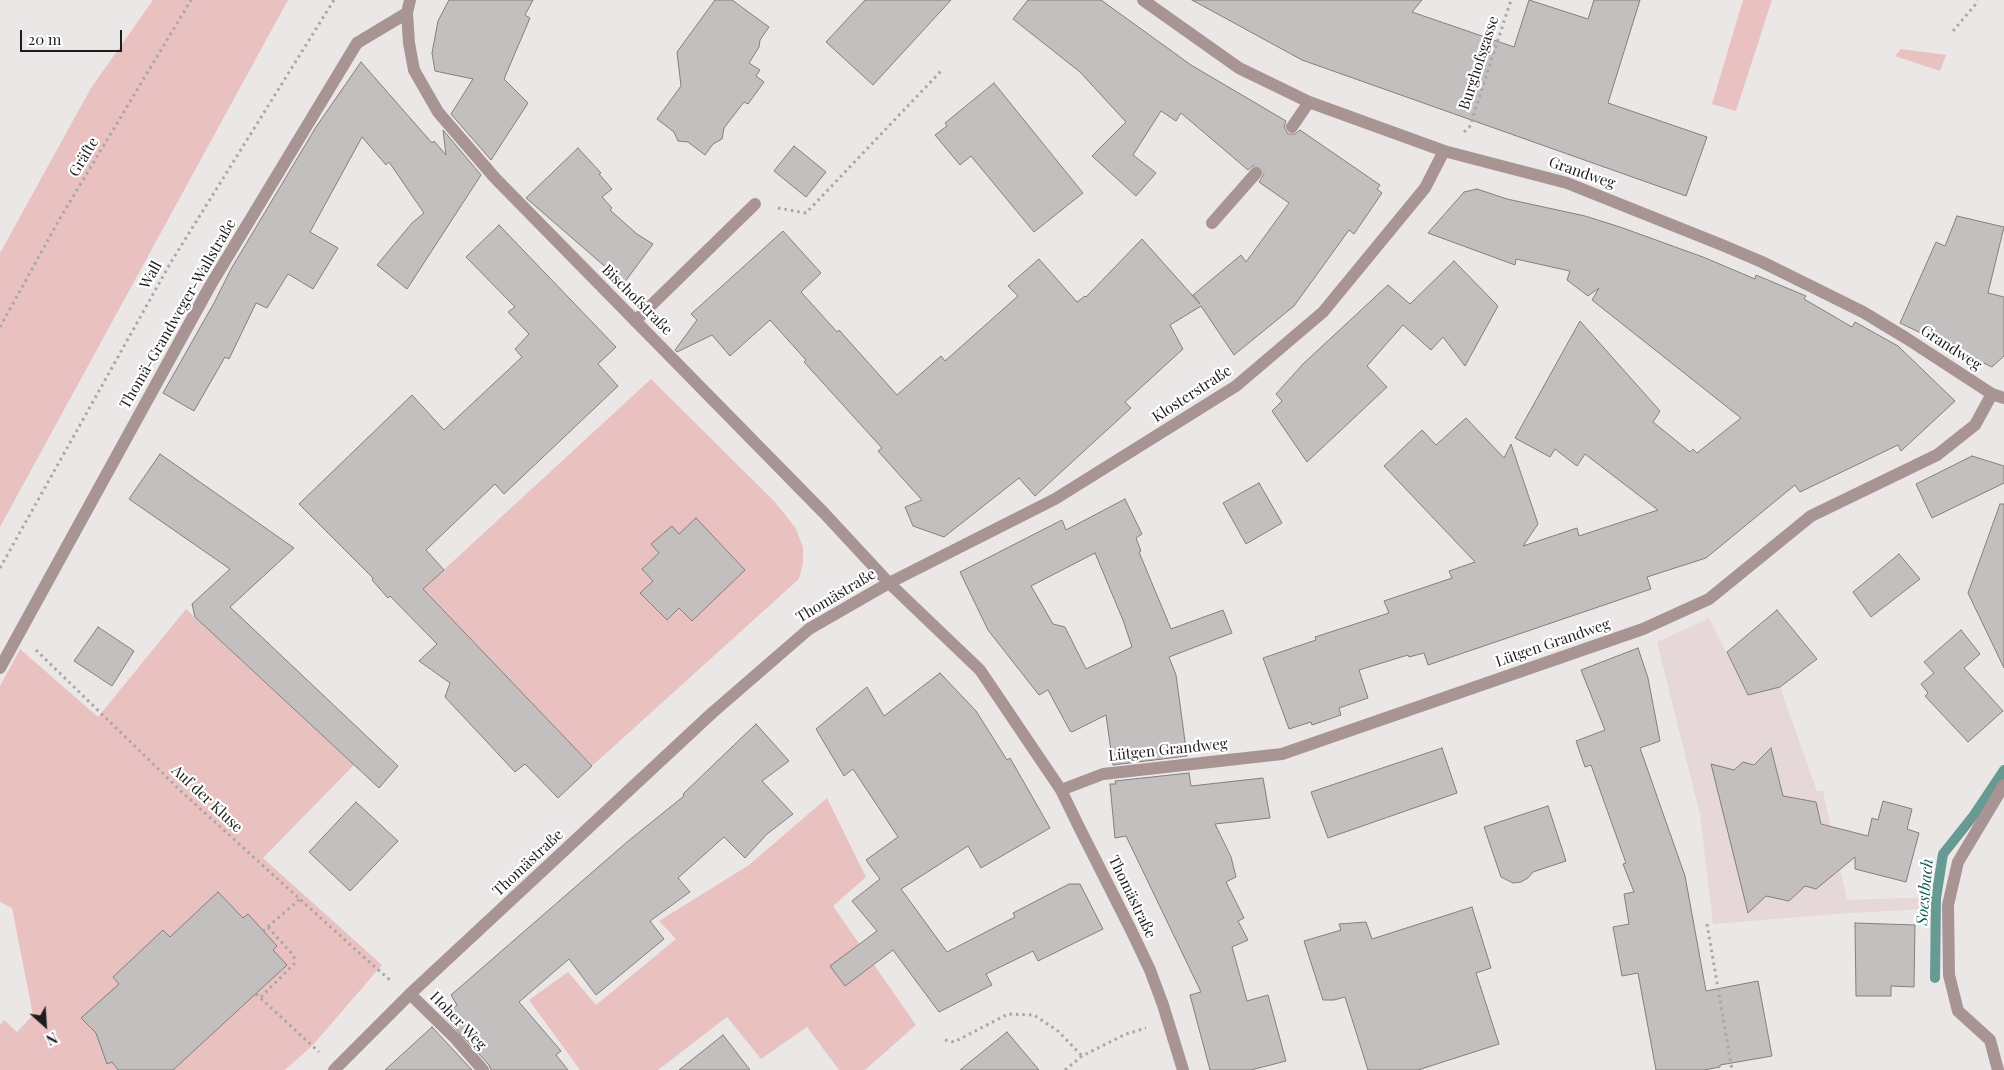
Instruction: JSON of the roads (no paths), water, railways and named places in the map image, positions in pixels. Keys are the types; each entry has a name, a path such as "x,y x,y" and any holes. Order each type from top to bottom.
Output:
{"street":[{"path":"407,13 410,0"},
{"name":"Grandweg","path":"1143,0 1239,68 1309,102 1444,151 1567,183 1762,262 1863,312 1998,396"},
{"name":"Bischofstraße","path":"407,13 409,43 414,70 438,112 495,178 824,513 889,583"},
{"name":"Thomä-Grandweger-Wallstraße","path":"0,668 210,286 357,43 407,13"},
{"path":"1292,127 1309,102"},
{"name":"Klosterstraße","path":"889,583 1055,499 1236,386 1322,312 1425,188 1444,151"},
{"path":"1212,223 1256,173"},
{"path":"635,321 755,204"},
{"name":"Lütgen Grandweg","path":"1061,790 1103,774 1282,754 1643,629 1708,599 1811,516 1937,455 1975,425 1998,396"},
{"name":"Thomästraße","path":"334,1070 410,994 712,713 810,629 889,583 980,670 1061,790 1132,930 1150,970 1169,1022 1183,1070"},
{"path":"1998,1070 1990,1040 1958,1011 1949,975 1948,905 1958,862 2004,785"},
{"name":"Hoher Weg","path":"410,994 483,1070"}],"waterway":[{"name":"Soestbach","path":"1935,978 1936,898 1943,854 1974,815 2004,770"}],"tunnel":[{"path":"1256,173 1292,127"}]}
